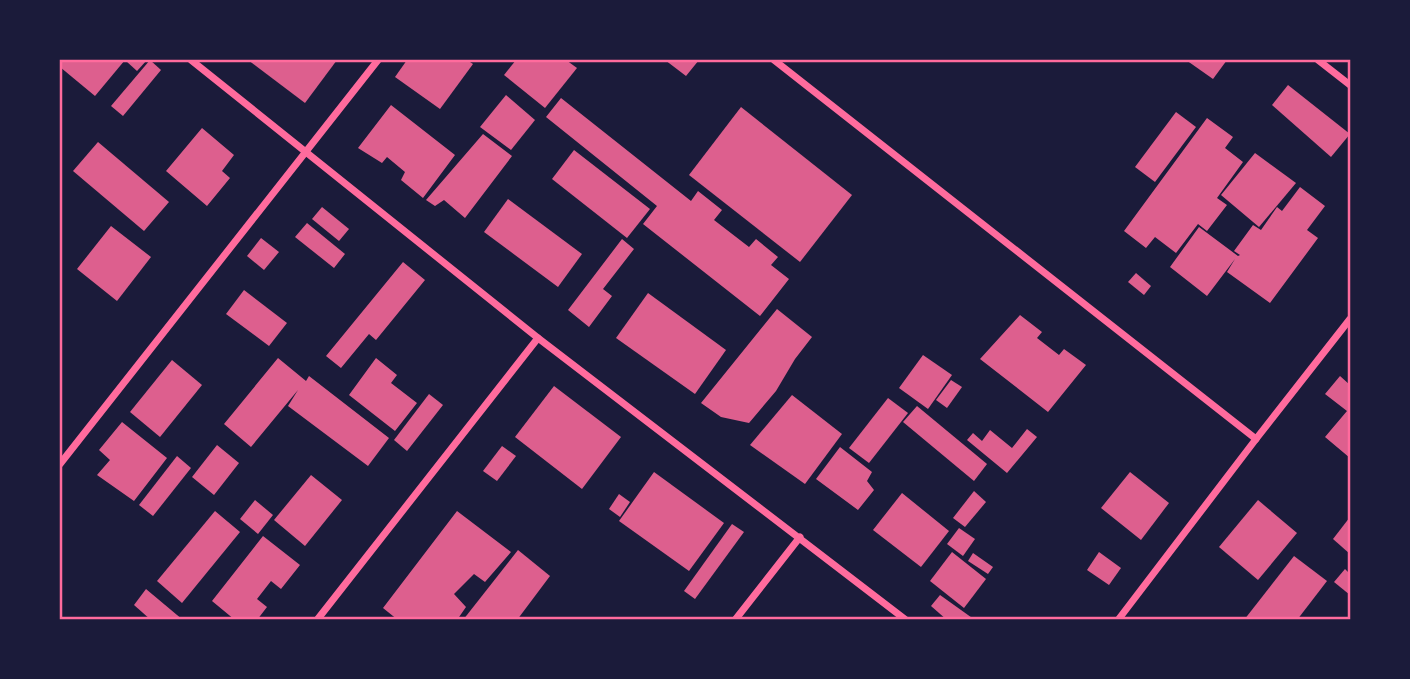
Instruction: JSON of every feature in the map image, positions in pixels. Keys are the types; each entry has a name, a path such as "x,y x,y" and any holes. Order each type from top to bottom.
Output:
{"street":[{"path":"191,60 538,338 906,620"},
{"path":"60,464 378,60"},
{"path":"774,60 1256,439"},
{"path":"1318,60 1350,85"},
{"path":"1118,620 1350,319"},
{"path":"317,620 538,338"},
{"path":"735,620 800,537"}],"building":[{"path":"60,60 125,60 95,96 60,67"},
{"path":"147,60 137,71 126,61"},
{"path":"150,60 161,70 123,116 111,106"},
{"path":"248,60 337,60 305,103"},
{"path":"407,60 467,60 473,64 440,109 395,77"},
{"path":"516,60 566,60 577,68 545,108 504,75"},
{"path":"665,60 699,60 686,76"},
{"path":"1186,60 1227,60 1213,79"},
{"path":"1288,85 1350,134 1331,157 1272,105"},
{"path":"506,95 535,120 511,150 480,127"},
{"path":"561,98 691,201 698,191 722,210 714,220 749,247 756,239 778,257 771,265 789,279 760,316 643,224 657,206 546,117"},
{"path":"391,105 455,155 423,198 401,180 405,172 387,157 382,163 358,148"},
{"path":"741,107 852,195 800,262 689,175"},
{"path":"1176,112 1196,127 1155,182 1135,167"},
{"path":"1207,118 1233,137 1225,148 1243,162 1217,198 1227,205 1207,231 1198,224 1176,253 1155,237 1146,248 1124,231"},
{"path":"202,128 234,155 222,171 230,178 207,206 166,171"},
{"path":"483,134 512,156 465,218 444,200 435,206 426,200"},
{"path":"98,142 169,202 144,231 73,171"},
{"path":"574,150 650,209 627,238 552,179"},
{"path":"1255,153 1296,183 1259,227 1221,195"},
{"path":"1300,187 1325,206 1307,230 1318,238 1270,303 1227,272 1235,259 1207,296 1170,267 1199,227 1238,256 1240,255 1234,251 1253,225 1261,230 1277,207 1282,211"},
{"path":"508,199 582,254 558,287 484,232"},
{"path":"322,207 349,229 339,241 312,219"},
{"path":"307,223 345,254 334,268 295,237"},
{"path":"111,226 151,257 117,301 77,269"},
{"path":"261,238 279,252 264,270 247,256"},
{"path":"622,239 634,249 603,289 612,296 589,327 568,310"},
{"path":"403,262 425,280 376,340 369,334 341,368 326,356"},
{"path":"1136,273 1151,286 1144,295 1128,282"},
{"path":"244,290 287,323 269,346 226,314"},
{"path":"648,293 726,350 695,394 616,338"},
{"path":"777,309 812,337 776,391 749,423 721,417 701,403"},
{"path":"1020,315 1042,332 1037,338 1059,355 1064,349 1086,365 1048,412 980,359"},
{"path":"923,355 952,375 928,409 899,388"},
{"path":"278,358 306,381 309,376 389,438 368,466 288,406 298,390 251,447 224,424"},
{"path":"376,358 397,375 391,383 417,403 395,431 349,395"},
{"path":"172,360 202,385 160,437 130,412"},
{"path":"1340,376 1350,385 1350,458 1325,437 1347,411 1325,394"},
{"path":"951,380 962,387 947,408 936,400"},
{"path":"554,386 621,437 582,489 515,437"},
{"path":"429,394 443,405 407,451 394,440"},
{"path":"792,395 842,434 805,484 750,445"},
{"path":"888,398 908,413 869,463 849,448"},
{"path":"917,406 987,464 974,481 903,422"},
{"path":"122,422 167,458 134,501 97,475 110,460 99,450"},
{"path":"1027,429 1037,437 1007,473 967,440 973,433 982,441 990,430 1012,448"},
{"path":"217,445 239,463 214,495 192,477"},
{"path":"502,446 516,456 497,481 483,471"},
{"path":"840,447 872,472 867,481 874,490 858,510 816,479"},
{"path":"177,456 191,468 153,516 139,505"},
{"path":"654,472 724,523 689,571 619,521"},
{"path":"1130,472 1169,503 1141,540 1101,508"},
{"path":"311,475 342,500 305,546 274,520"},
{"path":"974,491 986,502 965,527 953,518"},
{"path":"902,493 949,531 921,567 873,530"},
{"path":"619,494 630,502 620,517 609,509"},
{"path":"255,500 273,515 258,534 240,519"},
{"path":"1258,500 1297,533 1258,580 1219,547"},
{"path":"215,511 240,532 182,603 157,581"},
{"path":"457,511 511,552 485,582 474,574 454,594 466,607 457,620 398,620 383,608"},
{"path":"1350,517 1350,554 1333,539"},
{"path":"732,524 744,532 695,599 684,591"},
{"path":"959,528 975,539 963,556 947,544"},
{"path":"263,536 300,565 281,589 271,581 257,599 267,607 257,620 235,620 212,601"},
{"path":"518,550 550,576 517,620 463,620"},
{"path":"952,552 986,579 964,608 930,581"},
{"path":"1099,552 1121,568 1109,585 1087,570"},
{"path":"973,553 993,567 988,574 968,561"},
{"path":"1294,556 1327,581 1297,620 1244,620"},
{"path":"1345,569 1350,574 1350,595 1334,582"},
{"path":"146,589 183,620 151,620 134,605"},
{"path":"940,595 975,620 947,620 931,606"}]}
